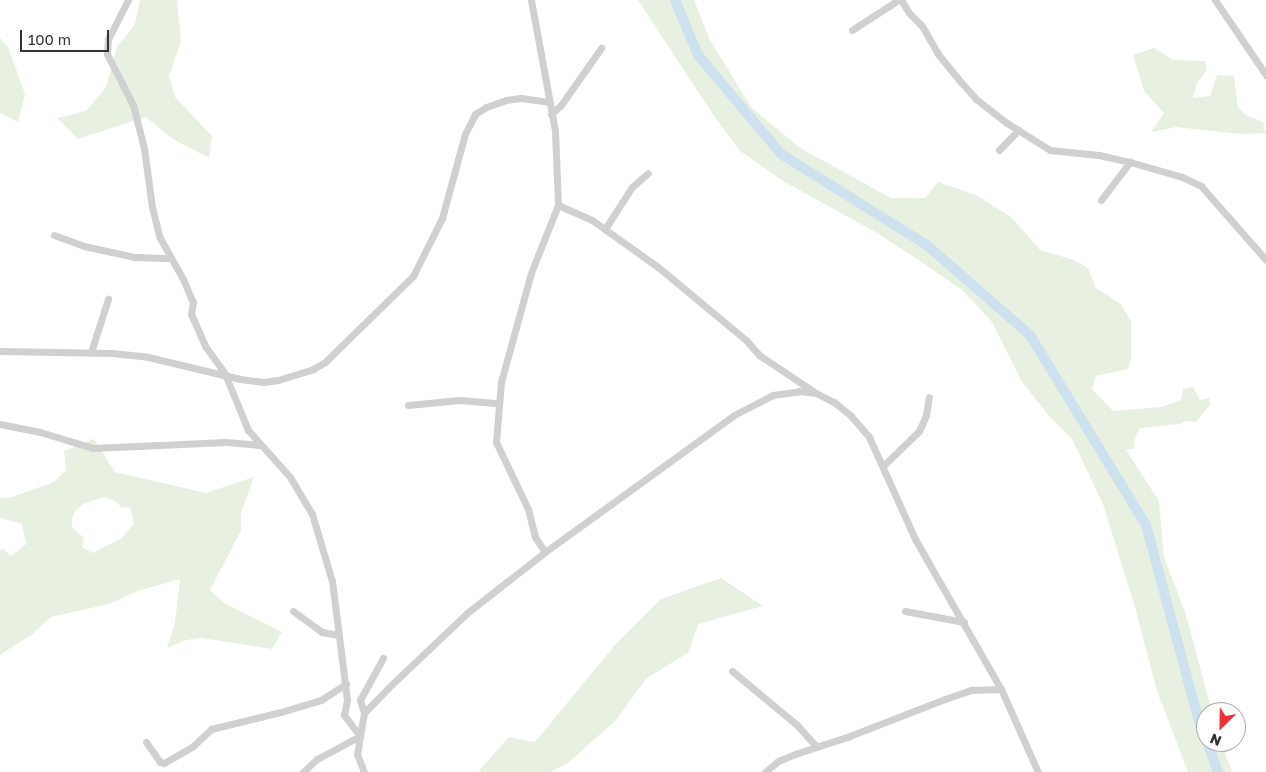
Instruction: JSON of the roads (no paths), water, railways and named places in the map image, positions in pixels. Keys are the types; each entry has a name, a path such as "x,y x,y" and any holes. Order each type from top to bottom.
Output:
{"street":[{"path":"128,0 108,39 107,54 133,105 144,148 152,212 160,238 193,302 191,314 205,346 225,374 241,417 260,445 290,477 312,514 331,575 346,684 347,700 344,715 360,736"},
{"path":"531,0 556,139 558,205 531,273 501,382 496,436 498,448 528,509 535,537 545,552"},
{"path":"852,30 900,0 909,13 922,26 938,54 971,93 1018,130 1050,150 1099,155 1130,162 1182,177 1201,186 1266,260"},
{"path":"1215,0 1266,75"},
{"path":"551,114 561,105 601,48"},
{"path":"0,351 90,352 148,357 240,379 271,381 304,372 325,362 413,276 442,218 465,134 469,122 475,114 486,107 506,100 521,98 549,102"},
{"path":"999,150 1018,130"},
{"path":"1101,200 1130,162"},
{"path":"605,229 632,187 648,173"},
{"path":"558,205 592,220 658,267 746,340 759,355 816,393 834,402 851,416 870,437 924,556 964,622 982,658 1001,689 1038,772"},
{"path":"54,235 84,246 134,257 170,258"},
{"path":"90,352 108,299"},
{"path":"364,713 448,630 545,552 748,406 784,392 816,393"},
{"path":"883,466 919,431 926,415 929,397"},
{"path":"408,405 460,400 498,403"},
{"path":"0,424 40,432 93,448 226,442 260,445"},
{"path":"293,611 322,632 339,635"},
{"path":"905,611 964,622"},
{"path":"364,772 358,754 364,713 360,700 383,658"},
{"path":"732,671 798,725 816,746"},
{"path":"146,742 160,762 164,763 193,746 212,728 281,712 321,700 346,684"},
{"path":"765,772 778,761 971,690 1001,689"},
{"path":"304,772 317,759 360,736"}],"waterway":[{"path":"675,0 698,55 781,154 928,246 1030,335 1146,525 1196,711"},
{"path":"1211,752 1218,772"}]}
